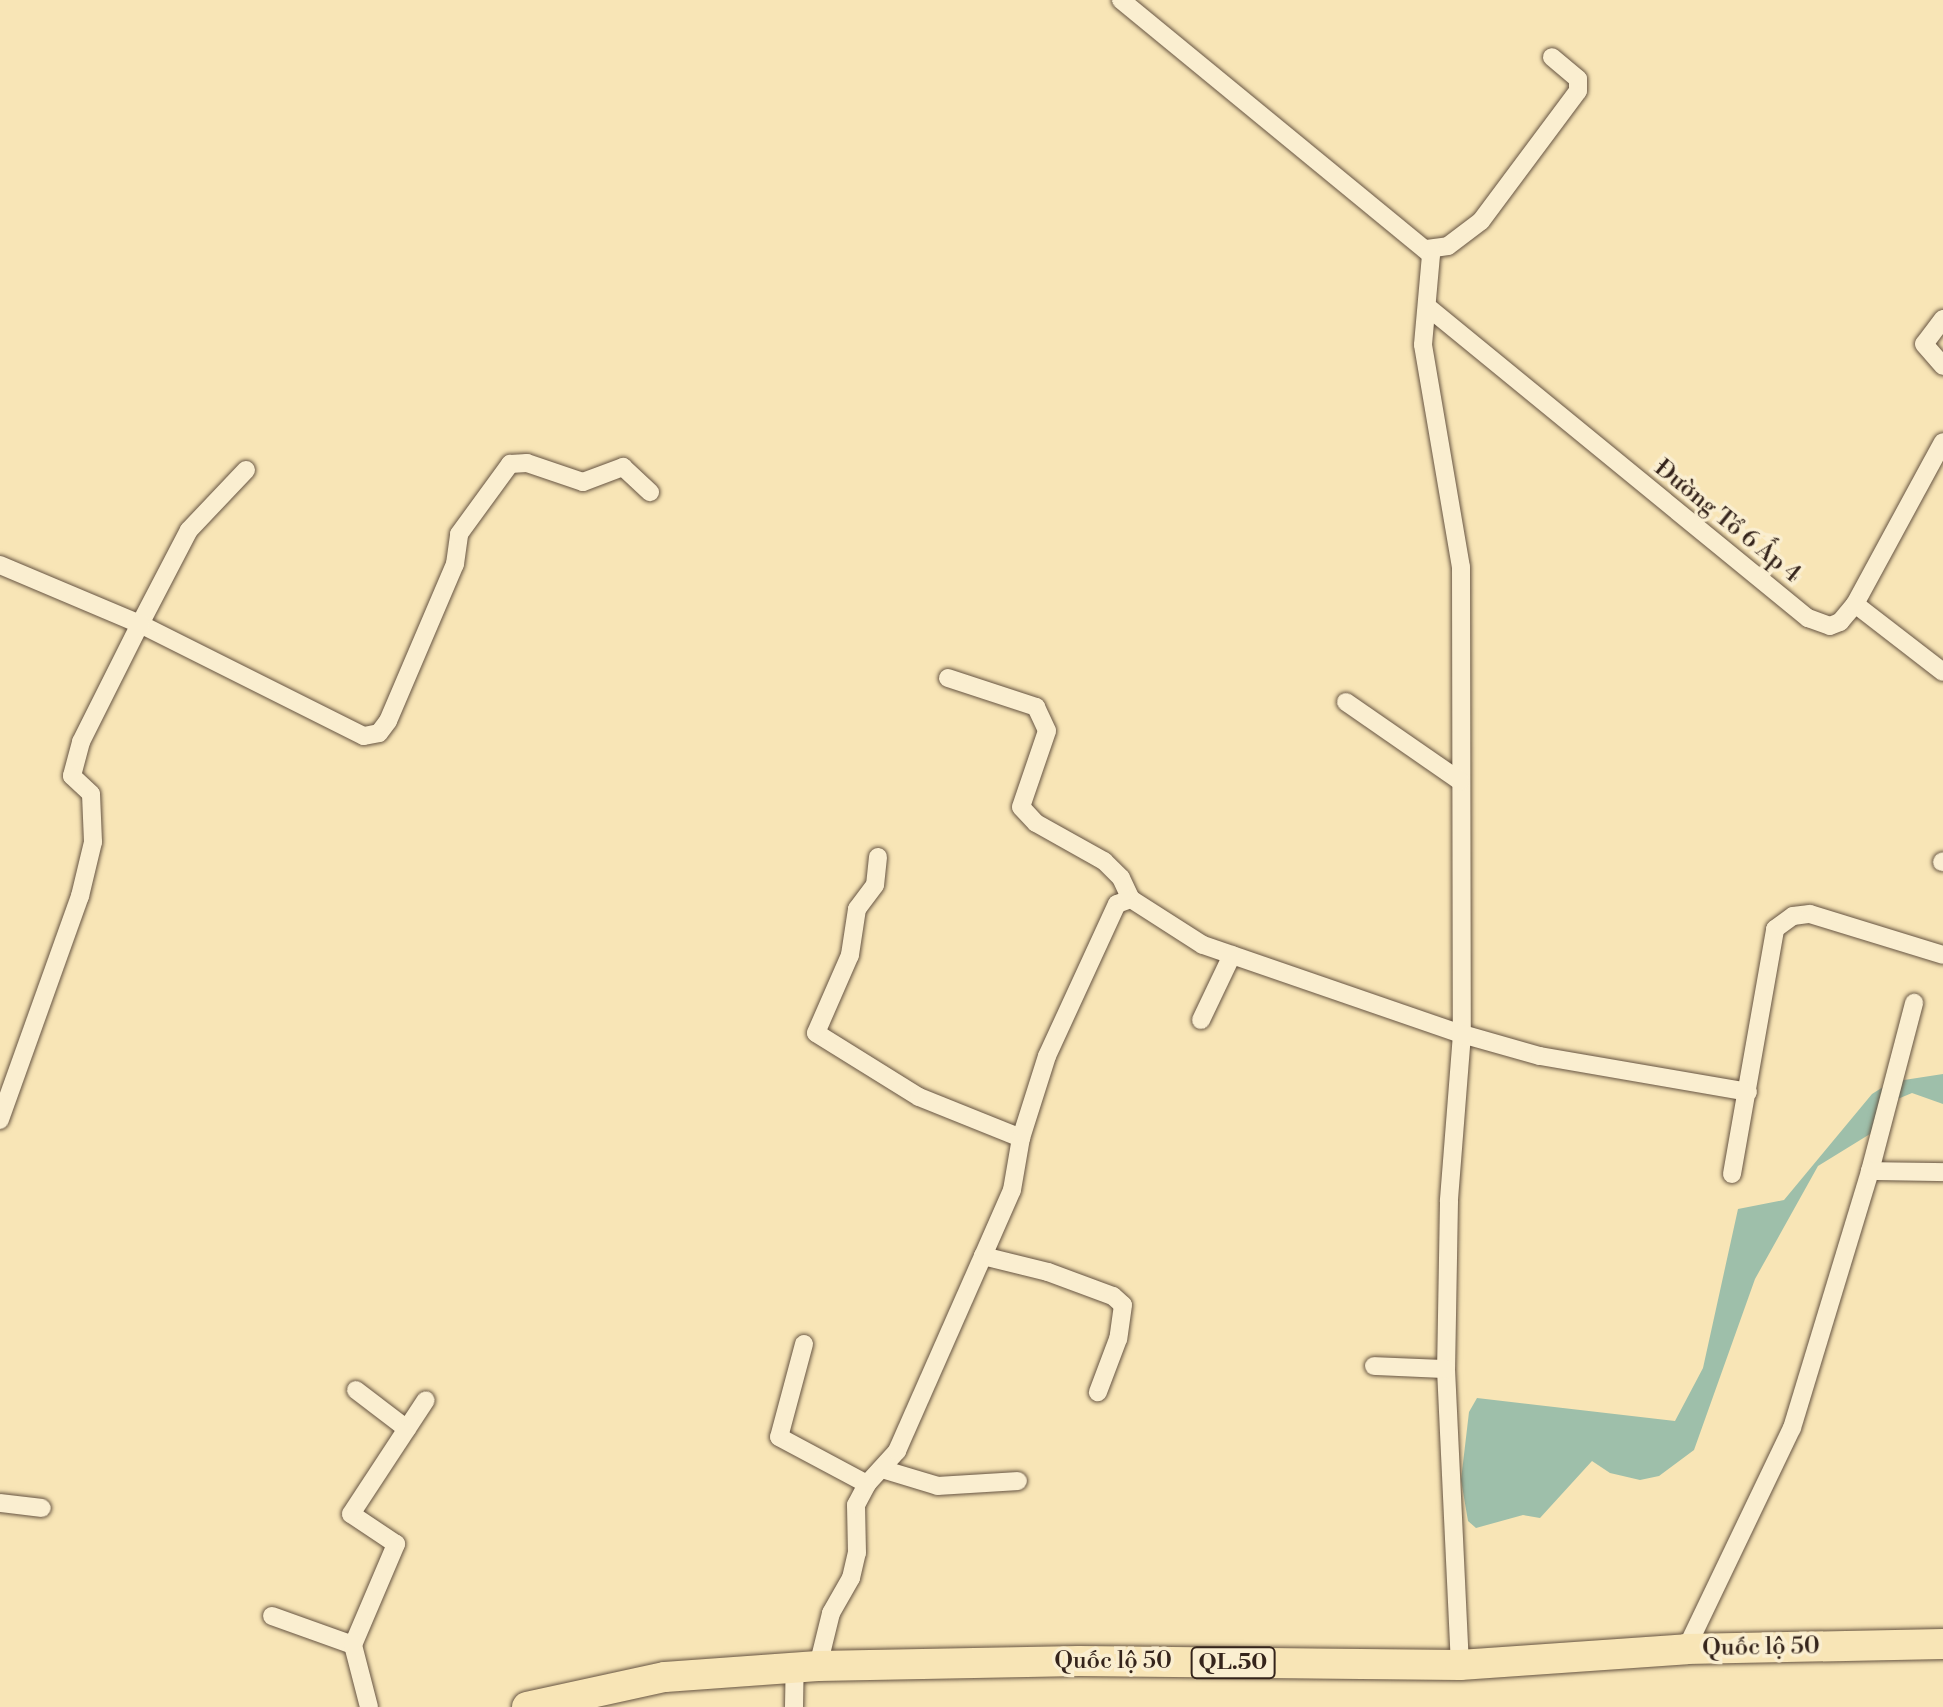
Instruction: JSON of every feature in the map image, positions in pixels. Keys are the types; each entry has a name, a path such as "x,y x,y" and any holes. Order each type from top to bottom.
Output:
{"highway":[{"name":"Quốc lộ 50","path":"527,1707 665,1677 807,1667 1079,1661 1460,1665 1686,1649 1943,1644"}],"street":[{"path":"1121,0 1427,249 1433,267 1423,345 1461,567 1462,1034 1449,1201 1446,1369 1460,1665"},
{"path":"1427,249 1448,246 1481,221 1578,91 1578,79 1552,57"},
{"name":"Đường Tổ 6 Ấp 4","path":"1429,308 1808,618 1830,626 1840,622 1855,604 1943,442"},
{"path":"1943,319 1924,344 1943,366"},
{"path":"0,565 140,624 364,736 379,733 445,590 459,534 510,464 527,463 583,482 623,467 650,492"},
{"path":"0,1120 80,896 93,842 91,794 72,776 81,742 189,530 246,470"},
{"path":"1855,604 1943,672"},
{"path":"948,678 1036,707 1047,731 1021,807 1036,823 1104,861 1121,878 1131,899 1203,945 1462,1034 1540,1056 1748,1092"},
{"path":"1346,702 1460,781"},
{"path":"878,857 875,885 857,909 850,955 816,1033 919,1097 1021,1138"},
{"path":"794,1707 807,1667 831,1613 851,1578 857,1553 856,1505 867,1484 885,1470 983,1256 1012,1190 1021,1138 1047,1056 1117,904 1131,899"},
{"path":"1732,1174 1775,929 1793,916 1810,914 1943,955"},
{"path":"1201,1020 1232,955"},
{"path":"1686,1649 1792,1428 1870,1171 1914,1003"},
{"path":"1870,1171 1943,1172"},
{"path":"983,1256 1048,1272 1113,1296 1123,1305 1118,1339 1098,1392"},
{"path":"804,1344 779,1437 867,1484"},
{"path":"1374,1366 1446,1369"},
{"path":"356,1390 407,1429"},
{"path":"369,1707 353,1645 396,1544 351,1514 426,1400"},
{"path":"885,1470 938,1486 1018,1481"},
{"path":"0,1503 42,1508"},
{"path":"272,1616 353,1645"}],"shaded area":[{"path":"1943,1074 1943,1104 1912,1093 1881,1106 1870,1134 1818,1166 1755,1279 1694,1450 1659,1476 1640,1480 1610,1473 1592,1461 1540,1518 1523,1515 1476,1528 1468,1521 1461,1480 1469,1412 1477,1398 1675,1421 1703,1368 1738,1209 1784,1200 1872,1094 1891,1082"}]}
